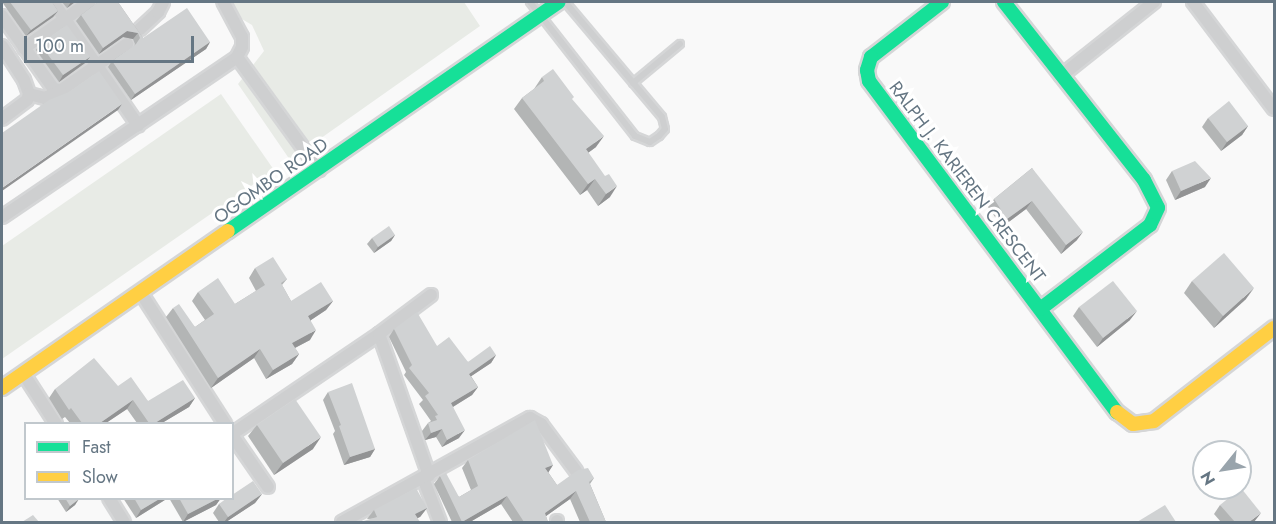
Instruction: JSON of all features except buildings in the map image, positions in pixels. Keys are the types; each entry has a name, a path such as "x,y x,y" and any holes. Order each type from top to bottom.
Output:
{"street":[{"path":"54,2 138,125"},
{"path":"24,48 89,2"},
{"path":"140,29 158,12 163,2"},
{"path":"2,217 237,57 242,47 242,37 223,2"},
{"name":"OGOMBO ROAD","path":"2,388 560,2"},
{"name":"RALPH J. KARIEREN CRESCENT","path":"942,2 871,57 867,70 869,81 886,107 1121,417 1129,423 1140,425 1154,422 1275,328"},
{"name":"RALPH J. KARIEREN CRESCENT","path":"1004,2 1144,180 1158,208 1150,225 1040,309"},
{"path":"1061,75 1154,2"},
{"path":"1193,2 1275,109"},
{"path":"2,16 53,88 60,90"},
{"path":"29,94 45,98 97,66 127,44"},
{"path":"2,46 24,80 29,94"},
{"path":"237,57 319,170"},
{"path":"2,119 21,106 29,94"},
{"path":"141,293 224,422"},
{"path":"234,434 379,334 431,295"},
{"path":"379,334 440,522"},
{"path":"23,373 55,422"},
{"path":"342,522 530,418 541,424 576,471"},
{"path":"234,438 268,487"},
{"path":"110,500 124,522"}],"lane":[{"path":"530,2 635,136 650,142 665,129 662,117 565,2"},
{"path":"633,83 680,44"}],"shaded area":[{"path":"213,2 464,2 480,26 290,160 238,84 264,51 252,25"},
{"path":"221,94 274,170 2,359 2,246"}],"traffic: fast":[{"path":"228,231 559,2"},
{"path":"942,2 871,57 867,70 869,81 1117,412"},
{"path":"1004,2 1144,180 1158,208 1150,225 1040,309"}],"traffic: slow":[{"path":"2,388 228,231"},
{"path":"1117,412 1133,424 1154,421 1274,328"}]}
